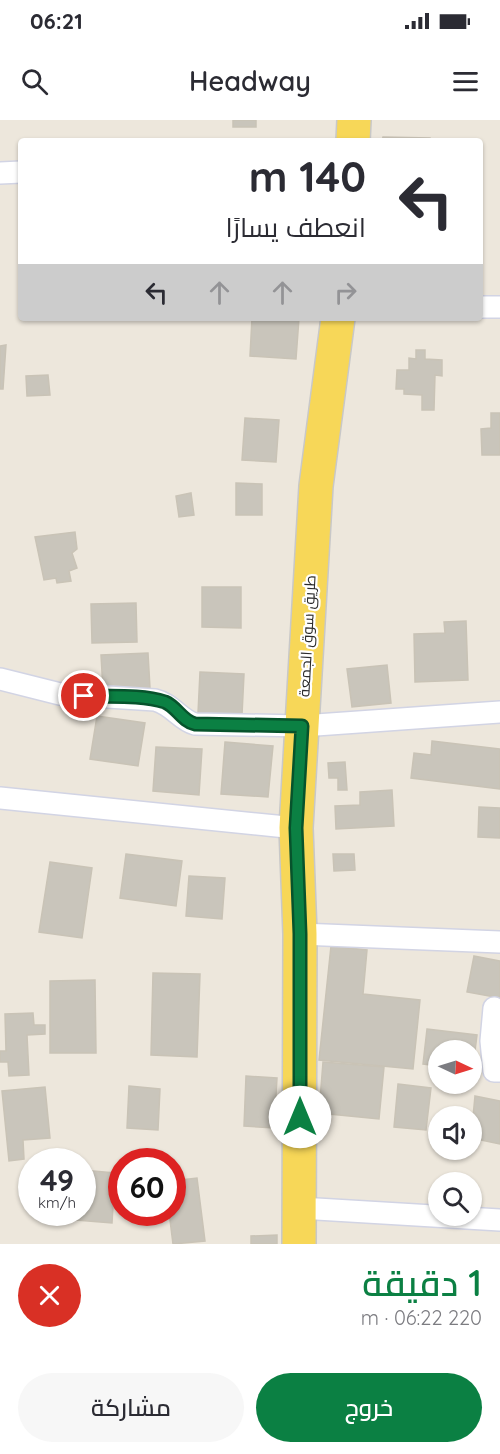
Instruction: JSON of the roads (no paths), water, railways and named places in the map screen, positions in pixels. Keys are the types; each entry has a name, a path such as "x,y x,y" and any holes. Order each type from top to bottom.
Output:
{"main road":[{"path":"353,138 354,120"},
{"name":"طريق سوق الجمعة","path":"299,1244 300,934 296,828 316,486 338,321"}],"street":[{"path":"0,172 18,172"},
{"path":"483,307 500,307"},
{"path":"0,679 60,694 155,700 168,703 187,722 195,724 302,726 500,712"},
{"path":"0,798 296,828"},
{"path":"300,934 500,942"},
{"path":"494,1008 491,1041 494,1071 500,1071"},
{"path":"300,1208 500,1220"}]}
